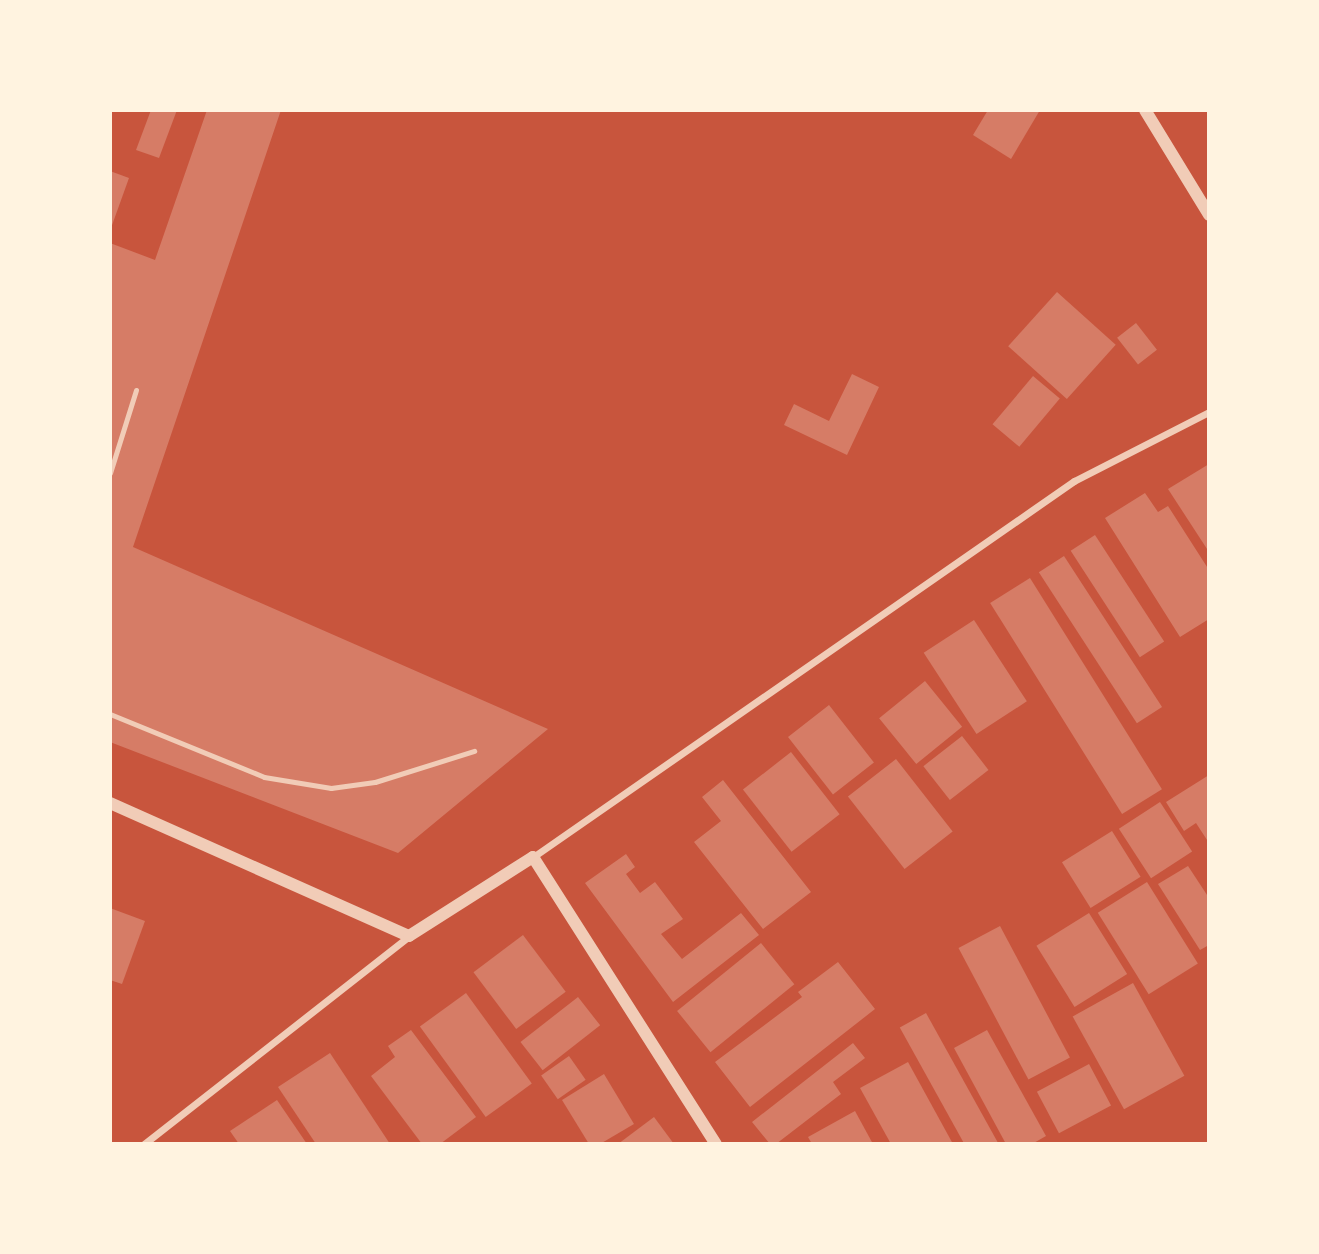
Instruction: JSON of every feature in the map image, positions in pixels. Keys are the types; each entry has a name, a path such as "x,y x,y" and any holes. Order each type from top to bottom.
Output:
{"street":[{"path":"1145,110 1209,215"},
{"path":"144,1144 409,936 533,857 1074,481 1209,412"},
{"path":"110,803 409,936"},
{"path":"533,857 716,1144"}],"lane":[{"path":"110,473 136,390"},
{"path":"110,714 264,777 331,788 375,782 474,751"}],"building":[{"path":"151,110 177,110 159,158 136,150"},
{"path":"207,110 281,110 133,547 548,729 398,853 110,742 110,243 155,260"},
{"path":"988,110 1040,110 1011,159 973,135"},
{"path":"110,171 129,178 111,228 110,228"},
{"path":"1057,292 1116,345 1067,399 1008,346"},
{"path":"1136,323 1157,350 1138,365 1117,338"},
{"path":"852,374 879,387 847,455 784,425 794,404 829,421"},
{"path":"1033,376 1060,398 1019,447 993,424"},
{"path":"1209,464 1209,552 1168,489"},
{"path":"1145,493 1158,512 1168,506 1209,570 1209,619 1180,637 1105,518"},
{"path":"1095,535 1164,642 1140,657 1071,551"},
{"path":"1064,556 1162,707 1137,723 1039,572"},
{"path":"1030,578 1162,789 1122,814 990,603"},
{"path":"974,620 1027,701 977,734 924,653"},
{"path":"925,681 962,727 916,764 879,718"},
{"path":"829,705 874,763 833,795 788,737"},
{"path":"962,736 988,770 950,800 923,766"},
{"path":"791,752 840,814 792,852 743,790"},
{"path":"896,759 953,831 905,869 848,797"},
{"path":"1209,775 1209,843 1196,823 1184,831 1166,802"},
{"path":"723,780 811,892 763,929 694,842 721,821 702,797"},
{"path":"1160,802 1192,851 1151,878 1119,829"},
{"path":"1112,831 1141,877 1091,908 1062,862"},
{"path":"626,854 635,867 626,874 640,893 655,882 683,919 661,934 682,959 741,913 759,935 673,1002 585,883"},
{"path":"1188,866 1209,898 1209,945 1200,950 1158,884"},
{"path":"1147,882 1198,963 1149,994 1098,913"},
{"path":"110,908 145,921 122,984 110,980"},
{"path":"1089,913 1127,974 1075,1007 1036,946"},
{"path":"1000,926 1070,1058 1028,1080 959,948"},
{"path":"523,935 566,992 516,1029 473,972"},
{"path":"761,943 794,984 710,1052 677,1011"},
{"path":"838,962 875,1009 750,1107 715,1062 802,997 798,992"},
{"path":"1133,983 1184,1076 1124,1109 1073,1016"},
{"path":"466,993 532,1084 486,1117 420,1027"},
{"path":"578,997 600,1025 543,1070 520,1042"},
{"path":"926,1013 998,1143 964,1144 900,1028"},
{"path":"411,1030 476,1117 440,1144 422,1144 371,1076 395,1057 388,1046"},
{"path":"987,1030 1046,1136 1032,1144 1006,1144 954,1048"},
{"path":"853,1043 865,1058 833,1082 841,1094 776,1144 770,1144 752,1122"},
{"path":"330,1053 390,1144 316,1144 278,1087"},
{"path":"569,1056 586,1080 558,1099 541,1076"},
{"path":"908,1062 953,1144 891,1144 860,1088"},
{"path":"1089,1064 1111,1105 1059,1133 1037,1092"},
{"path":"604,1074 634,1124 600,1144 589,1144 562,1100"},
{"path":"277,1100 307,1144 239,1144 230,1131"},
{"path":"855,1111 873,1144 812,1144 808,1137"},
{"path":"654,1117 674,1144 618,1144"}]}
